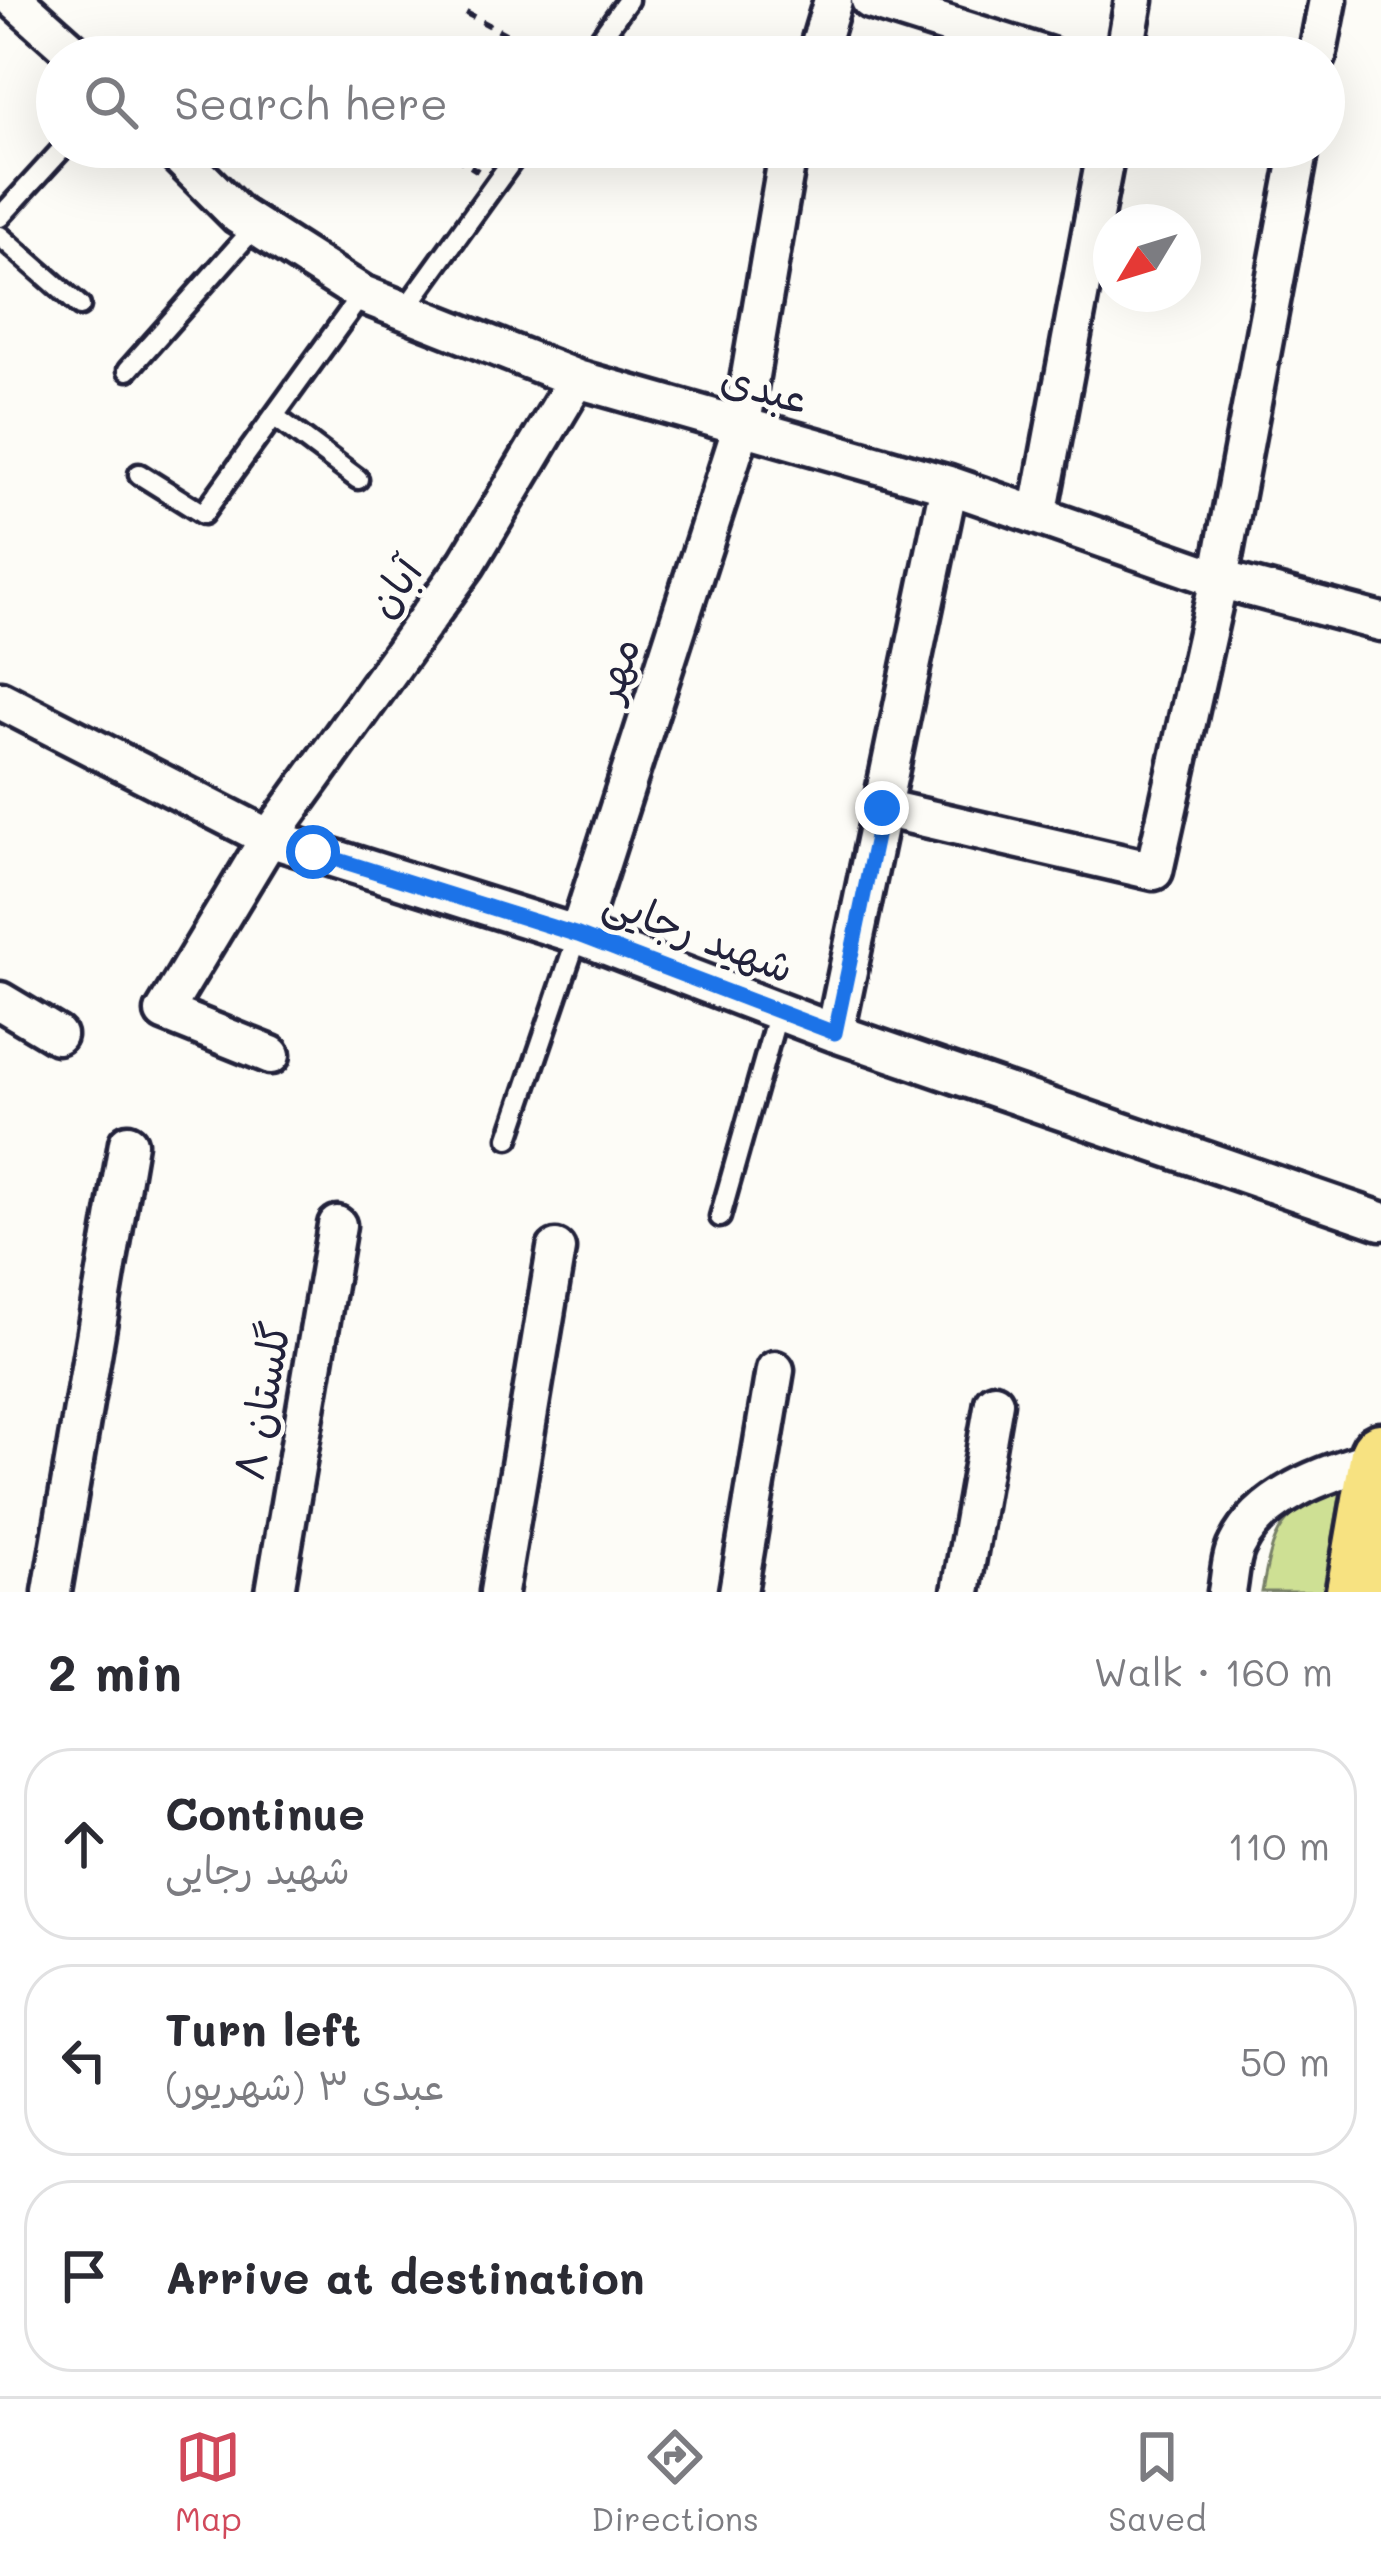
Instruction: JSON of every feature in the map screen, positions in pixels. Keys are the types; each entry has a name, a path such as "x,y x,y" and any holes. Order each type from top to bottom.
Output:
{"highway":[{"path":"1357,1592 1381,1455"}],"street":[{"path":"15,0 55,36"},
{"path":"822,36 833,0"},
{"path":"870,0 984,36"},
{"path":"1128,36 1134,0"},
{"path":"1321,36 1328,0"},
{"name":"عبدی","path":"193,168 256,226 362,294 577,379 950,485 1220,579 1381,622"},
{"name":"مهر","path":"578,935 741,429 785,168"},
{"path":"1038,516 1103,168"},
{"path":"882,808 1154,871 1220,579 1296,168"},
{"name":"آبان","path":"271,1054 164,1012 269,838 467,563 577,379"},
{"path":"835,1033 950,485"},
{"name":"شهید رجایی","path":"0,700 269,838 578,935 835,1033 1381,1221"},
{"path":"0,1001 57,1035"},
{"path":"52,1592 128,1143"},
{"name":"گلستان ۸","path":"275,1592 337,1225"},
{"path":"499,1592 556,1249"},
{"path":"738,1592 775,1370"},
{"path":"961,1592 994,1402"},
{"path":"1227,1592 1237,1544 1274,1504 1316,1477 1381,1455"}],"lane":[{"path":"602,36 628,0"},
{"path":"0,218 45,168"},
{"path":"404,311 507,168"},
{"path":"128,370 256,226"},
{"path":"0,236 80,306"},
{"path":"139,474 203,514 362,294"},
{"path":"274,416 358,479"},
{"path":"509,1138 578,935"},
{"path":"720,1217 778,1012"}],"path":[{"path":"466,13 509,36"},
{"path":"473,168 496,183"}],"green space":[{"path":"1341,1491 1323,1592 1262,1592 1282,1526 1304,1506"}],"route":[{"path":"313,852 578,935 835,1033 882,808"}]}
